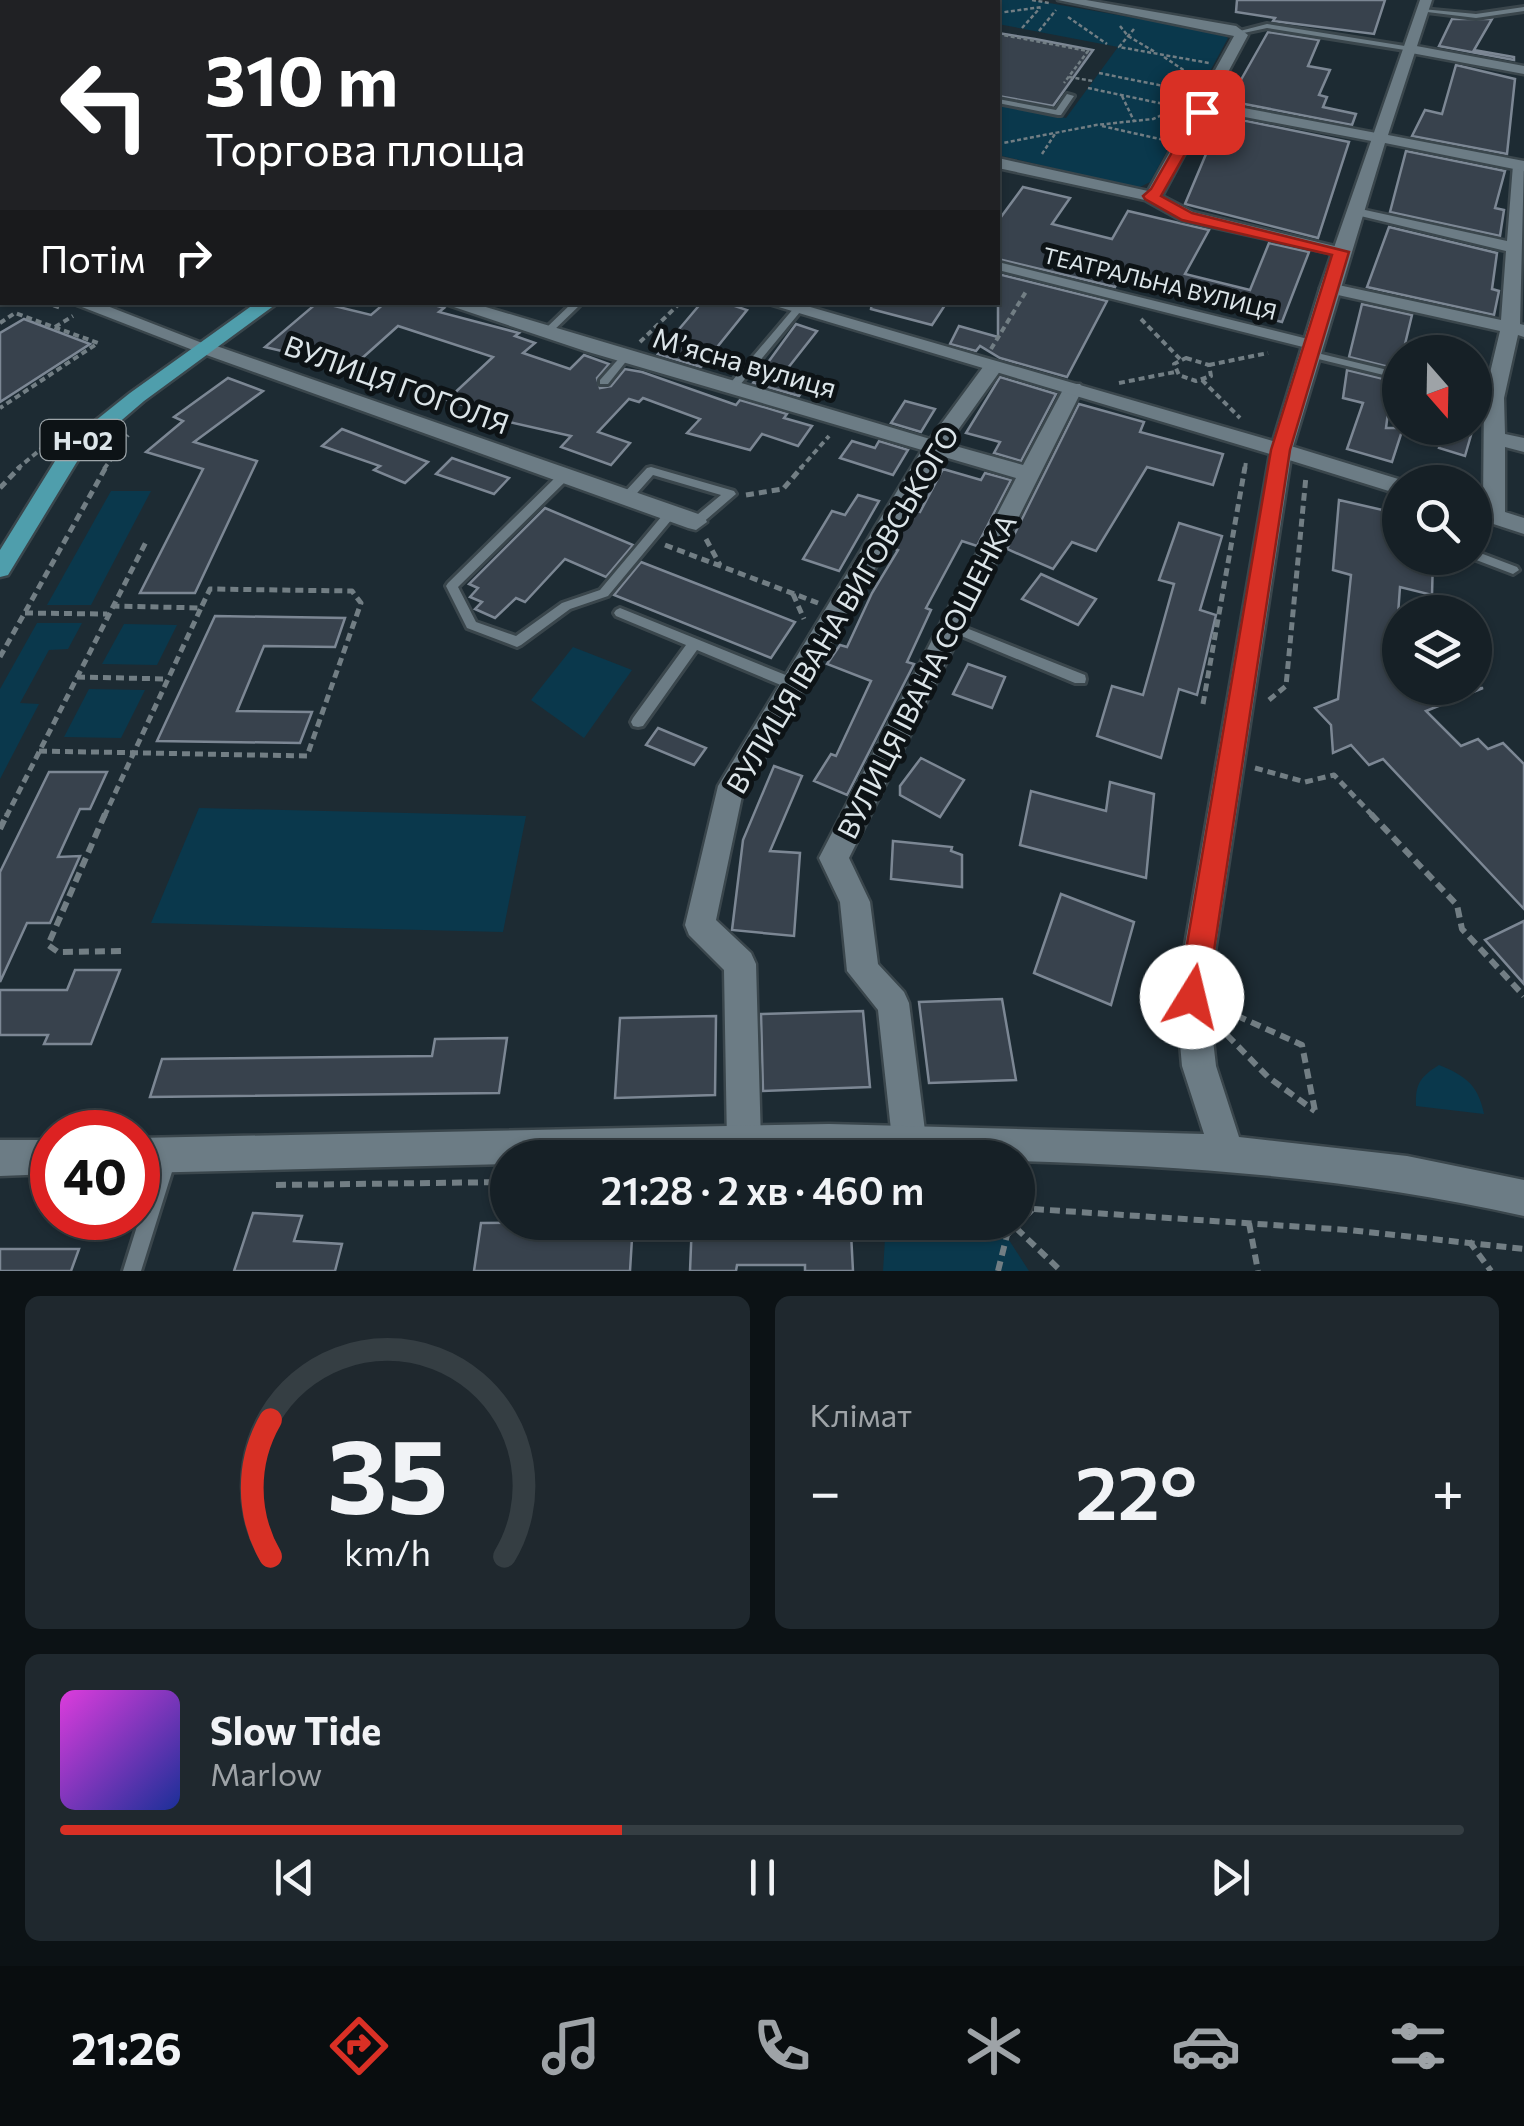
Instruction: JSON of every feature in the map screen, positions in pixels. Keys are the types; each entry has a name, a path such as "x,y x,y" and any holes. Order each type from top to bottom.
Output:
{"main road":[{"name":"Н-02","path":"0,569 73,450 266,305"}],"street":[{"path":"1061,5 1239,32 1241,36 1202,99 1156,192 1150,196"},
{"path":"1228,1152 1200,1066 1192,997 1281,450 1329,288 1424,5"},
{"path":"1411,50 1524,70"},
{"path":"1202,99 1522,165 1517,329 1492,380"},
{"path":"1000,162 1150,196 1187,216 1341,252"},
{"path":"1356,213 1520,249"},
{"name":"ТЕАТРАЛЬНА ВУЛИЦЯ","path":"1000,267 1310,349"},
{"path":"1329,288 1517,329"},
{"name":"Мʼясна вулиця","path":"457,305 1028,474"},
{"path":"780,305 1382,481"},
{"name":"ВУЛИЦЯ ГОГОЛЯ","path":"77,308 206,348 696,522"},
{"name":"ВУЛИЦЯ ІВАНА ВИГОВСЬКОГО","path":"744,1140 740,964 700,924 728,794 935,446 988,366"},
{"name":"ВУЛИЦЯ ІВАНА СОШЕНКА","path":"909,1139 893,1003 863,971 855,902 834,858 1028,474 1076,389"},
{"path":"1491,465 1495,438 1492,427"},
{"path":"1495,438 1524,446"},
{"path":"1492,516 1524,526"},
{"path":"868,1140 1228,1152 1347,1163 1444,1179 1524,1198"},
{"path":"160,1156 490,1149"},
{"path":"0,1158 30,1157"}],"lane":[{"path":"1424,5 1476,16 1524,9"},
{"path":"1239,32 1267,26 1411,50"},
{"path":"1000,101 1058,113 1070,96"},
{"path":"546,333 576,305"},
{"path":"731,389 798,310"},
{"path":"1310,349 1382,371"},
{"path":"604,382 625,357"},
{"path":"626,498 651,471 730,494"},
{"path":"564,476 452,586 471,625 518,642 566,606 604,594 671,513"},
{"path":"696,522 730,494"},
{"path":"1492,562 1513,570"},
{"path":"620,613 793,684"},
{"path":"950,627 1080,679"},
{"path":"638,722 694,644"},
{"path":"132,1271 138,1240"}],"path":[{"path":"1022,28 1048,0"},
{"path":"1039,31 1061,5 1107,44"},
{"path":"1000,13 1042,6"},
{"path":"1000,142 1186,115 1202,99 1214,64 1119,47 1142,19"},
{"path":"1116,22 1128,36 1159,54 1202,99"},
{"path":"1023,39 1031,30"},
{"path":"1000,34 1088,51 1059,91"},
{"path":"1099,73 1202,99"},
{"path":"1069,77 1093,81"},
{"path":"1088,88 1181,107"},
{"path":"1122,95 1134,121"},
{"path":"1154,119 1202,99"},
{"path":"1035,164 1066,118"},
{"path":"1081,121 1172,142"},
{"path":"988,366 1036,276"},
{"path":"1119,296 1180,359 1209,365 1274,352"},
{"path":"625,357 677,305"},
{"path":"54,328 77,308"},
{"path":"0,322 16,313 98,343 0,408"},
{"path":"1175,372 1174,364 1180,359"},
{"path":"1076,389 1175,372 1190,380 1202,380 1212,373 1209,365"},
{"path":"1202,380 1248,425"},
{"path":"730,494 760,496 784,489 844,418"},
{"path":"0,658 111,457 137,426"},
{"path":"1203,704 1246,462"},
{"path":"1265,714 1270,697 1286,686 1307,473"},
{"path":"696,522 721,567"},
{"path":"656,530 662,544 837,611"},
{"path":"0,828 147,540"},
{"path":"39,752 132,753 307,756 361,603 352,591 210,590 132,753 48,945 58,952 125,951"},
{"path":"113,606 201,608"},
{"path":"26,613 109,614"},
{"path":"77,677 167,679"},
{"path":"1251,767 1305,782 1334,775 1456,905 1462,929 1524,996"},
{"path":"1222,994 1222,1009 1222,1028 1259,1072 1315,1112 1302,1045 1222,1009"},
{"path":"269,1185 490,1182"},
{"path":"1035,1209 1249,1223 1524,1248"},
{"path":"1249,1223 1258,1271"},
{"path":"998,1271 1007,1240"},
{"path":"1029,1240 1061,1271"},
{"path":"1469,1241 1491,1271"}],"shaded area":[{"path":"1000,0 1032,0 1221,33 1228,38 1150,182 1138,188 1000,155 1000,104 1066,118 1118,47 1000,24"},
{"path":"111,491 151,491 91,605 47,605"},
{"path":"37,623 82,623 68,649 49,650 20,703 39,704 0,779 0,689"},
{"path":"124,624 177,625 157,665 102,664"},
{"path":"573,647 632,670 584,738 531,700"},
{"path":"89,689 145,690 121,738 64,737"},
{"path":"199,808 526,816 503,932 151,923"},
{"path":"1439,1065 1469,1083 1484,1114 1416,1106 1420,1082"},
{"path":"885,1240 1009,1240 1029,1271 883,1271"}],"building":[{"path":"1237,0 1385,0 1374,34 1273,21 1275,18 1236,12"},
{"path":"1452,19 1492,19 1474,50 1514,60 1439,46"},
{"path":"1268,32 1319,40 1308,66 1330,70 1319,95 1327,97 1323,107 1356,114 1352,125 1229,101"},
{"path":"1000,33 1093,50 1053,106 1000,96"},
{"path":"1456,65 1515,79 1507,154 1412,136 1425,110 1442,114"},
{"path":"1222,116 1349,142 1318,238 1185,204"},
{"path":"1406,151 1505,171 1495,208 1504,210 1500,236 1390,212"},
{"path":"1023,187 1070,198 1052,224 1112,239 1128,211 1209,230 1185,274 1250,290 1269,243 1309,252 1282,322 1118,281 1115,287 1000,259 1000,218"},
{"path":"1389,227 1497,253 1492,289 1499,291 1494,315 1367,287"},
{"path":"1000,274 1107,301 1067,377 1000,358 980,346 976,351 950,344 959,326 998,337"},
{"path":"1362,304 1412,315 1407,335 1382,335 1382,365 1349,357"},
{"path":"314,305 371,315 383,305 434,305 444,308 439,312 519,333 515,336 535,343 523,353 570,369 584,355 609,364 597,378 600,388 611,386 625,369 642,372 736,405 740,400 787,414 784,418 812,426 798,446 762,434 750,450 687,433 700,419 643,398 639,402 629,399 598,432 630,443 611,465 561,447 571,436 496,419 498,416 447,400 493,357 398,326 350,369 298,347 290,353 265,347"},
{"path":"699,305 732,305 747,310 701,367 658,354"},
{"path":"872,305 945,305 932,325 871,309"},
{"path":"24,319 90,344 0,402 0,333"},
{"path":"796,324 817,331 784,373 810,380 799,396 753,383"},
{"path":"1347,370 1382,379 1382,445 1398,445 1392,462 1347,449 1363,403 1343,398"},
{"path":"1000,377 1056,394 1021,461 994,453 1000,442 966,433"},
{"path":"228,378 263,391 194,442 257,461 195,593 140,593 203,469 146,452 183,421 174,417"},
{"path":"905,401 935,409 921,432 891,423"},
{"path":"1079,404 1144,422 1140,432 1223,454 1213,485 1147,467 1096,551 1072,542 1053,569 1007,549"},
{"path":"342,429 428,462 405,483 374,470 380,466 322,446"},
{"path":"852,441 875,448 879,441 908,450 893,475 840,458"},
{"path":"1440,445 1468,445 1465,456 1439,448"},
{"path":"452,458 509,478 494,494 436,474"},
{"path":"943,469 981,480 985,473 1011,480 977,546 962,541 926,608 931,610 907,662 914,664 847,795 814,781 831,754 836,756 871,681 827,664 840,645 847,647 872,593 898,550 893,548 898,537 914,510 920,512"},
{"path":"858,495 879,501 839,571 803,559 832,511 845,515"},
{"path":"1339,500 1382,510 1382,575 1433,575 1432,595 1400,587 1399,595 1382,595 1382,705 1441,705 1426,711 1461,746 1478,739 1488,749 1503,743 1524,764 1524,909 1383,759 1369,765 1351,745 1333,753 1331,725 1315,708 1338,699 1351,575 1333,570"},
{"path":"545,508 633,545 606,577 565,559 525,602 516,598 495,618 475,609 482,602 470,597 478,588 469,584"},
{"path":"1179,523 1222,536 1200,610 1216,615 1197,695 1179,689 1161,758 1097,736 1112,686 1143,695 1174,584 1159,580"},
{"path":"641,562 795,622 771,658 614,595"},
{"path":"1041,574 1096,599 1078,625 1022,599"},
{"path":"215,616 345,618 335,647 264,646 237,711 312,712 300,743 157,741"},
{"path":"968,664 1005,677 992,708 953,694"},
{"path":"658,728 706,748 694,765 646,745"},
{"path":"921,758 964,780 940,817 900,795 900,786"},
{"path":"774,766 802,776 770,851 800,853 794,936 732,930 743,840"},
{"path":"49,772 107,772 90,809 80,809 58,857 80,856 50,923 27,923 0,982 0,872"},
{"path":"1110,782 1154,794 1146,878 1020,845 1031,791 1106,811"},
{"path":"893,841 952,847 951,851 962,855 962,887 891,879"},
{"path":"1061,894 1134,922 1111,1005 1034,973"},
{"path":"1524,921 1524,984 1485,940"},
{"path":"75,970 120,970 91,1044 44,1044 48,1035 0,1035 0,990 67,990"},
{"path":"1002,999 1016,1080 929,1083 919,1002"},
{"path":"863,1011 870,1087 763,1091 761,1014"},
{"path":"716,1016 715,1095 615,1098 620,1018"},
{"path":"507,1038 499,1093 150,1097 162,1059 432,1056 435,1039"},
{"path":"253,1213 302,1216 294,1241 342,1244 335,1271 234,1271"},
{"path":"481,1223 490,1223 490,1240 632,1240 630,1271 474,1271"},
{"path":"691,1240 851,1240 853,1271 805,1271 805,1265 737,1265 736,1271 690,1271"},
{"path":"0,1249 79,1249 71,1271 0,1271"}],"route":[{"path":"1192,997 1281,450 1341,252 1187,216 1150,196 1202,112"}]}
